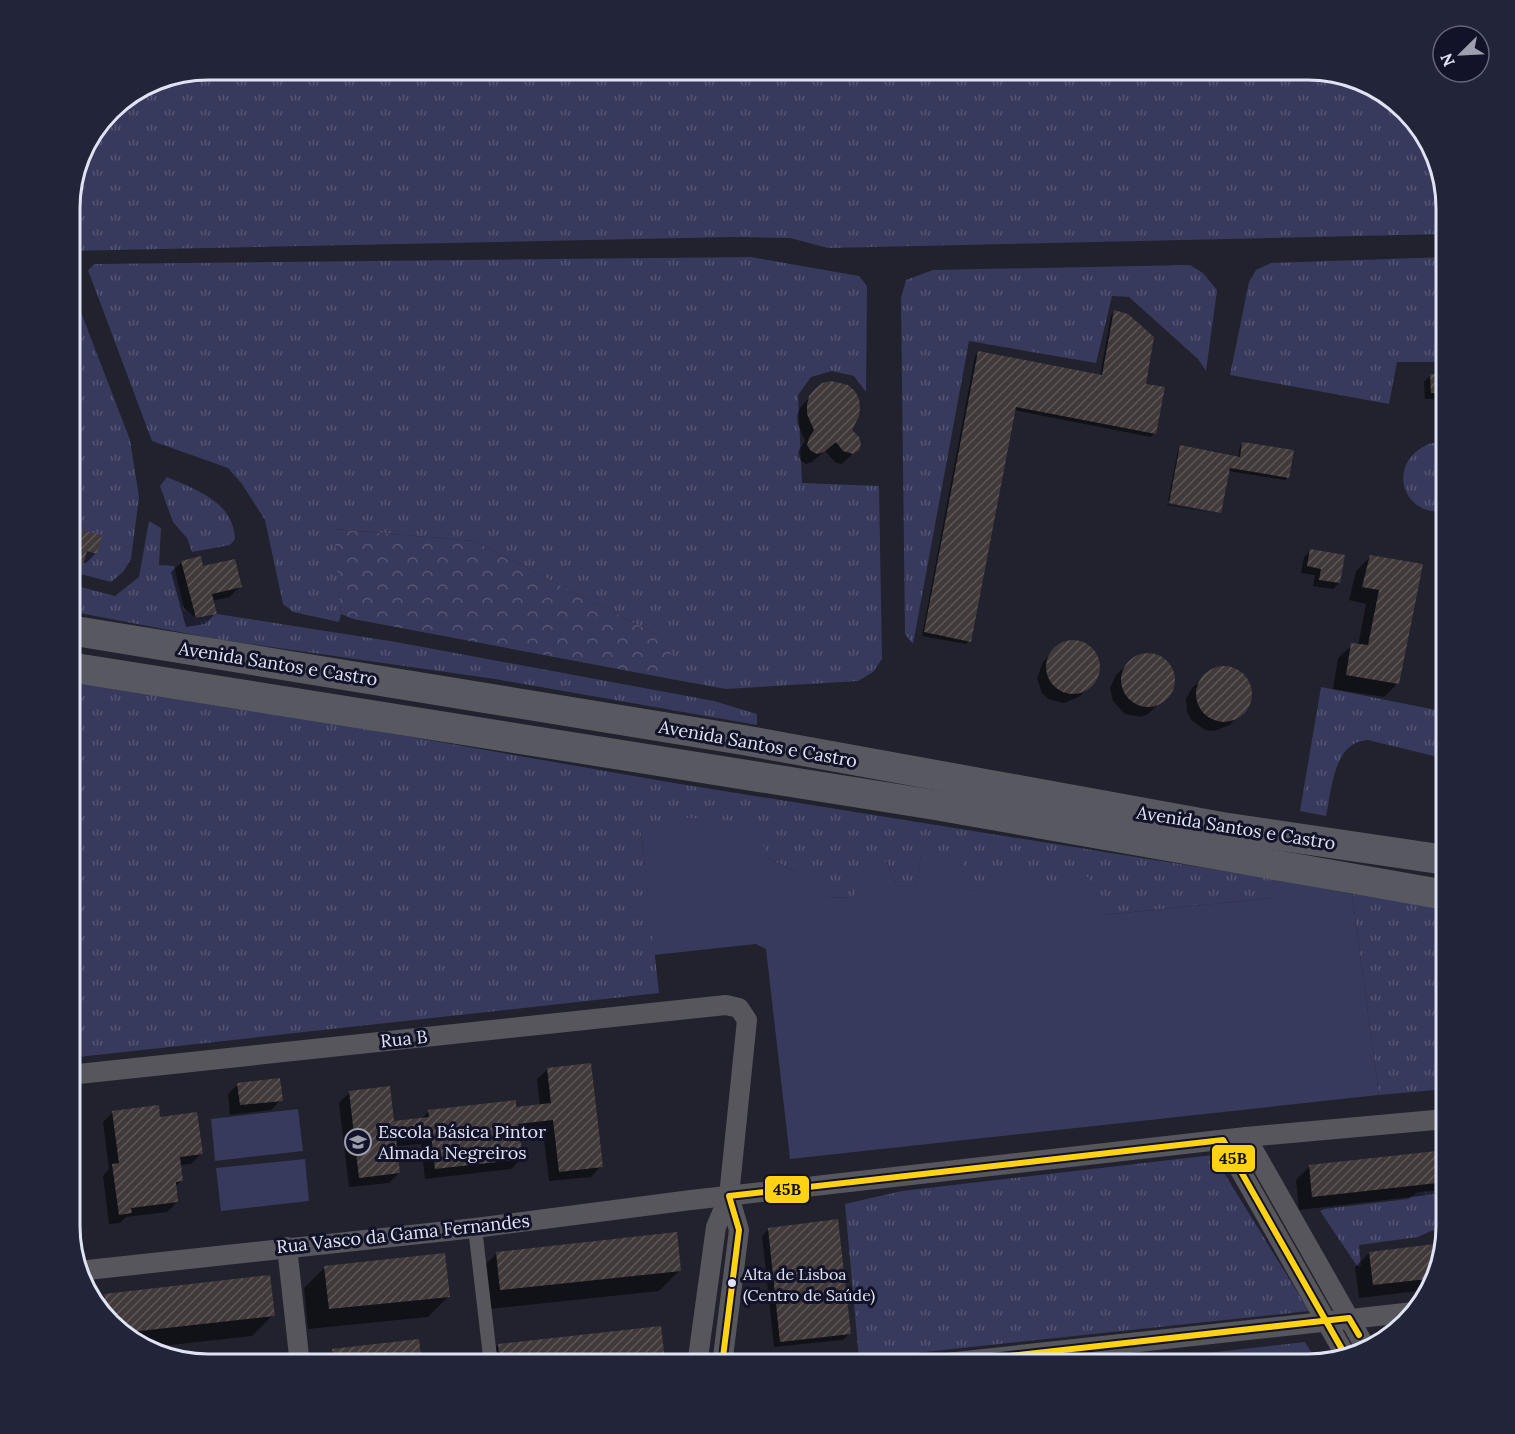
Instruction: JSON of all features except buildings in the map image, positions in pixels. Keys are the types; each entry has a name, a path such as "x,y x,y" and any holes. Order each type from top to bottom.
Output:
{"main road":[{"name":"Avenida Santos e Castro","path":"80,632 743,740 1222,827 1436,858"},
{"name":"Avenida Santos e Castro","path":"80,669 923,803 1436,893"}],"street":[{"name":"Rua B","path":"80,1074 726,1005 739,1008 747,1020 729,1196"},
{"name":"Rua Vasco da Gama Fernandes","path":"87,1270 476,1228 729,1196 1246,1137 1436,1120"},
{"path":"1246,1137 1363,1342"},
{"path":"1223,1140 1342,1350"},
{"path":"699,1354 716,1227 729,1196"},
{"path":"723,1354 739,1230 729,1196"},
{"path":"476,1228 490,1354"},
{"path":"287,1247 299,1354"},
{"path":"1025,1354 1402,1313"}],"green space":[{"path":"1308,80 1349,86 1379,101 1392,111 1409,129 1426,158 1435,199 1435,234 828,248 790,238 733,237 80,251 80,199 86,166 101,136 117,117 136,101 151,93 166,86 190,81"},
{"path":"751,257 859,276 867,286 866,392 854,376 832,371 811,377 798,395 802,483 879,486 882,659 873,672 858,681 726,689 671,679 671,642 474,541 335,529 341,614 339,622 293,612 283,604 265,520 242,484 228,468 152,441 88,270 95,264"},
{"path":"1435,257 1435,362 1397,362 1389,404 1230,375 1249,282 1256,270 1271,263"},
{"path":"1190,265 1203,273 1217,290 1206,371 1198,359 1129,297 1112,296 1096,363 969,341 913,644 905,634 901,298 906,280 933,270"},
{"path":"80,310 130,440 139,497 131,559 123,572 111,582 80,574"},
{"path":"1435,443 1435,511 1418,506 1409,497 1404,486 1404,473 1408,461 1417,451"},
{"path":"167,477 201,492 220,506 228,515 233,526 235,539 230,545 192,552 187,538 173,522 160,486"},
{"path":"149,521 161,528 159,565 174,566 184,608 196,618 217,614 396,642 714,701 757,714 757,725 495,679 216,639 80,613 80,587 115,596 139,577"},
{"path":"334,529 474,541 671,642 671,679 353,619 341,614"},
{"path":"80,684 239,707 674,783 1273,879 1273,898 1103,915 1057,886 971,891 921,855 916,886 897,887 887,862 853,897 825,898 798,873 766,857 641,830 659,993 80,1057"},
{"path":"1321,687 1435,710 1436,756 1368,740 1356,743 1341,758 1336,769 1326,816 1300,811"},
{"path":"676,817 759,823 766,857 798,873 819,870 825,898 853,897 870,861 887,862 897,887 916,885 921,855 961,855 971,891 993,888 1000,868 1026,869 1027,886 1057,886 1068,873 1088,877 1103,915 1273,898 1273,879 1352,894 1379,1095 790,1159 766,949 756,944 654,955 641,829"},
{"path":"1352,894 1436,906 1436,1090 1379,1095"},
{"path":"298,1109 303,1151 215,1161 211,1119"},
{"path":"1213,1155 1309,1311 906,1354 859,1354 845,1204 902,1191"},
{"path":"305,1159 309,1201 221,1211 216,1168"},
{"path":"1436,1191 1436,1231 1418,1237 1359,1245 1361,1266 1357,1266 1320,1211 1408,1199 1418,1192"},
{"path":"1305,1342 1312,1354 1308,1354 1199,1354"}],"transit line":[{"name":"45B","path":"723,1354 739,1230 729,1196 1223,1140 1342,1350"},
{"name":"45B","path":"1028,1354 1349,1318 1359,1335"}],"place":[{"name":"Escola Básica Pintor Almada Negreiros","path":"358,1142"},
{"name":"Alta de Lisboa (Centro de Saúde)","path":"732,1283"}]}
